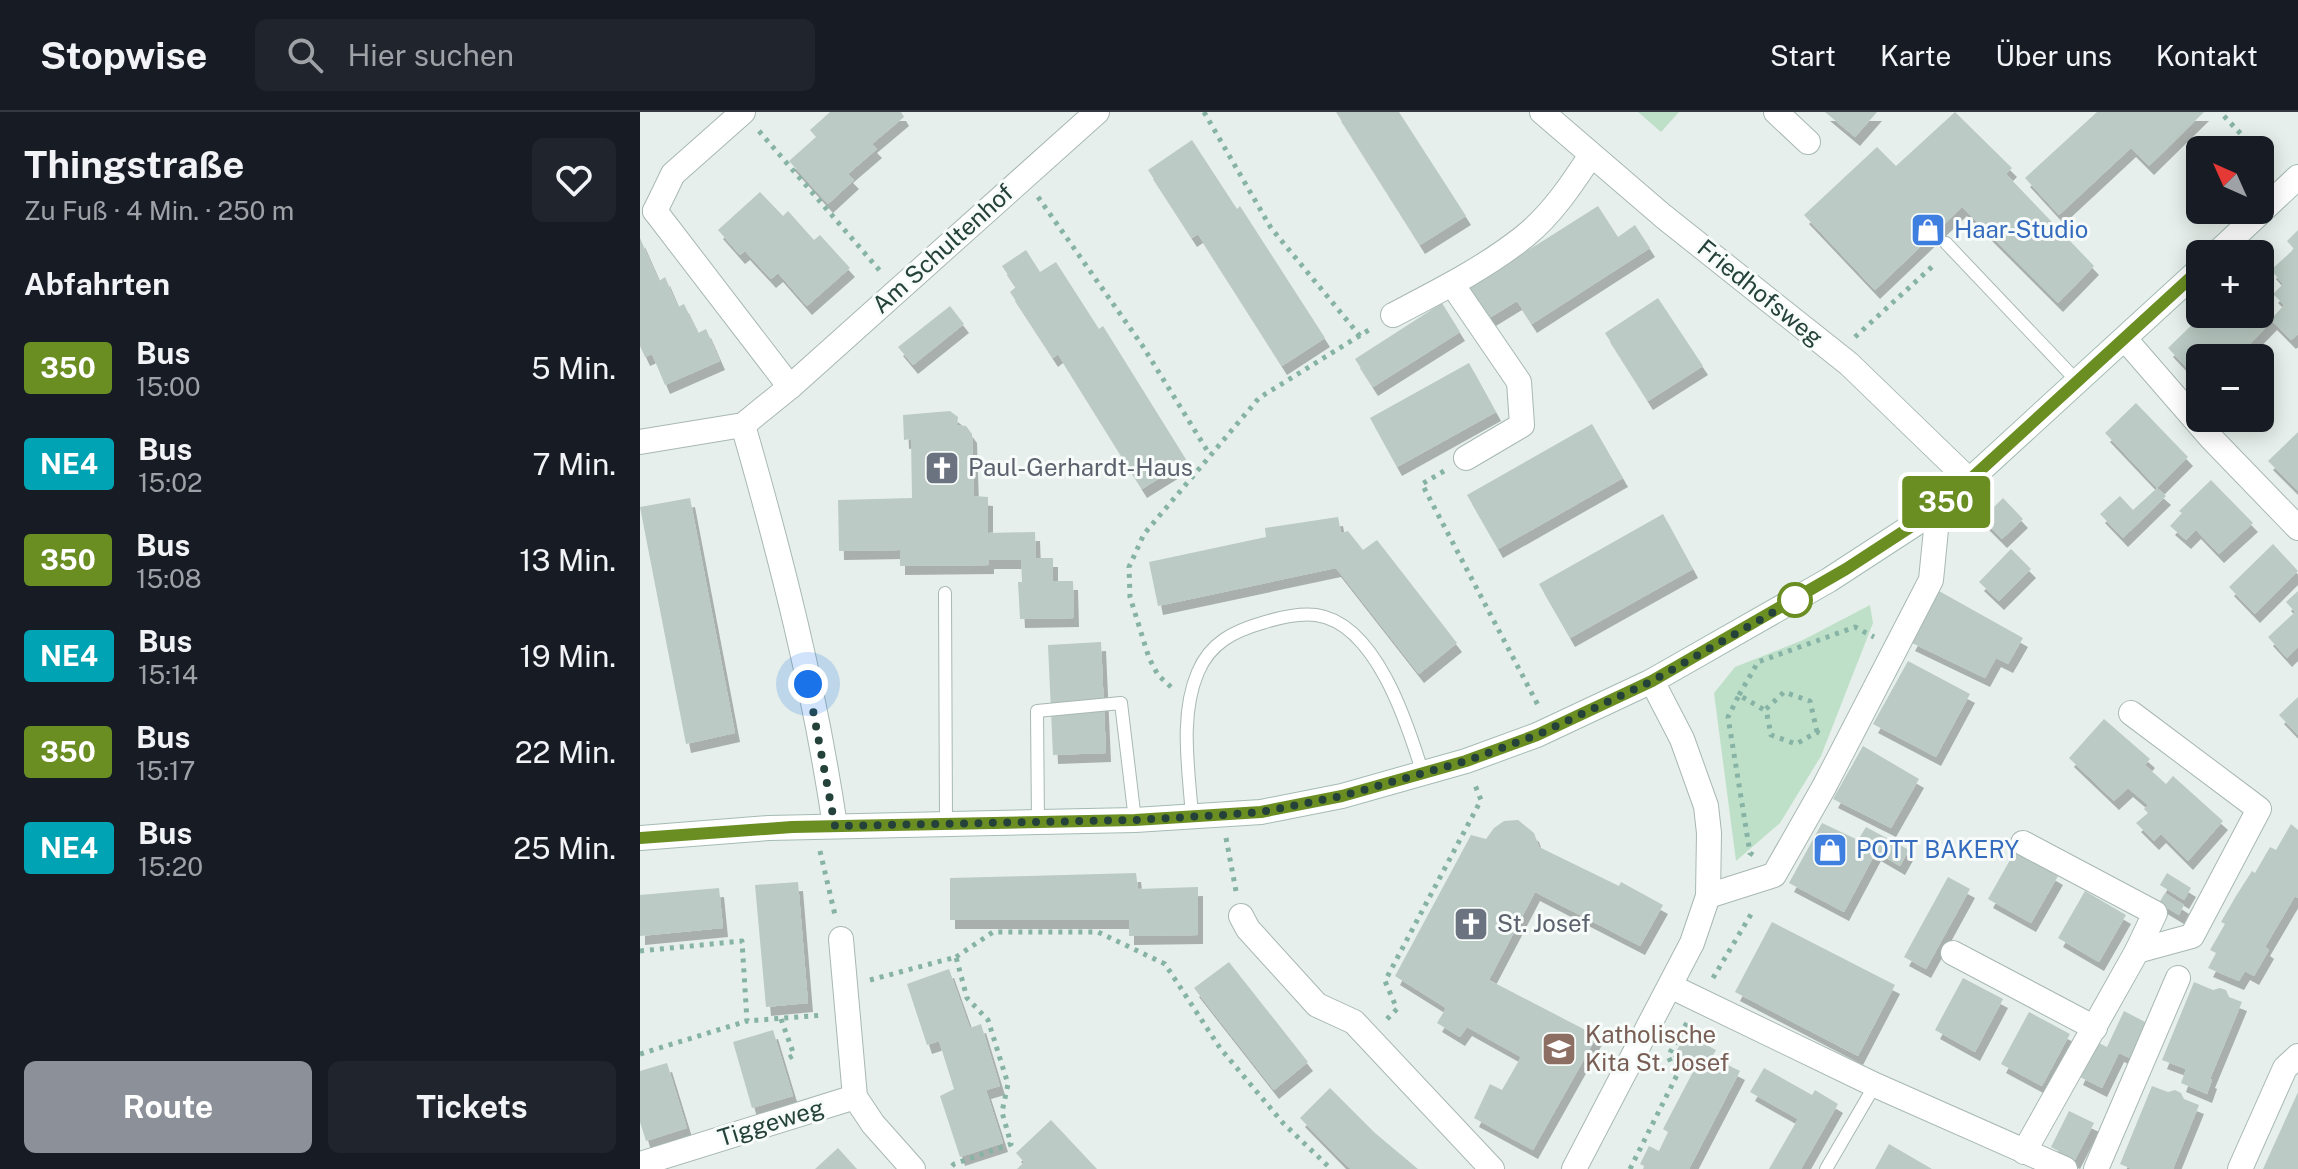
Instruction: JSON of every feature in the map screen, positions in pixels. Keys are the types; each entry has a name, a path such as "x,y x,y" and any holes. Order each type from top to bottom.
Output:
{"street":[{"name":"Am Schultenhof","path":"640,442 743,425 790,387 1097,112"},
{"name":"Friedhofsweg","path":"1542,112 1836,354 1971,482"},
{"path":"1776,112 1808,142"},
{"path":"748,118 673,174 648,210 790,387"},
{"path":"1393,315 1452,284 1526,235 1565,194 1591,155"},
{"path":"2231,240 2298,177"},
{"path":"640,838 824,826 1135,820 1261,812 1342,796 1466,761 1551,729 1652,681 1829,580 1938,509 2186,282"},
{"path":"1452,284 1519,382 1522,425 1466,458"},
{"path":"2125,339 2211,438 2298,528"},
{"path":"743,425 776,539 827,771 824,826"},
{"path":"1708,896 1774,875 1931,580 1938,509"},
{"path":"1574,1169 1692,943 1708,896 1706,806 1682,739 1652,681"},
{"path":"2131,713 2259,809 2192,936 2137,951"},
{"path":"2023,843 2155,913 2095,1028 2024,1152"},
{"path":"1241,916 1248,929 1317,1005 1354,1022 1492,1169"},
{"path":"841,939 855,1097 873,1124 913,1169"},
{"path":"1953,953 2095,1028"},
{"path":"2096,1169 2178,978"},
{"path":"1670,986 1875,1085 2065,1169"},
{"path":"2240,1169 2285,1068 2298,1056"},
{"name":"Tiggeweg","path":"640,1164 855,1097"}],"lane":[{"path":"1949,246 2078,382"},
{"path":"945,593 946,823"},
{"path":"1192,817 1187,745 1189,705 1198,671 1216,644 1239,630 1276,619 1315,615 1338,621 1354,634 1384,674 1406,720 1423,774"},
{"path":"1038,822 1037,711 1121,703 1135,820"},
{"path":"1826,1169 1875,1085"}],"path":[{"path":"1204,112 1271,228 1360,336"},
{"path":"2224,116 2243,136"},
{"path":"748,118 896,291"},
{"path":"1024,177 1142,345 1210,455"},
{"path":"1836,354 1949,246"},
{"path":"1189,705 1158,675 1149,658 1130,597 1129,567 1144,534 1259,398 1393,315"},
{"path":"1466,458 1422,484 1551,729"},
{"path":"1630,1169 1677,1075 1668,1056 1774,875 1750,853 1728,717 1739,695 1758,662 1855,627 1895,649"},
{"path":"1766,711 1784,692 1810,701 1817,732 1844,748"},
{"path":"1739,695 1766,711 1771,735 1796,744 1817,732"},
{"path":"1368,1038 1397,1009 1385,981 1481,800 1466,761"},
{"path":"1222,815 1241,916"},
{"path":"824,826 841,939"},
{"path":"845,985 956,957 993,932 1098,932 1165,964 1220,1048 1283,1123 1331,1169"},
{"path":"640,951 742,941 747,1021"},
{"path":"949,1169 954,1164 1011,1144 1002,1112 1008,1084 988,1020 967,998 956,957"},
{"path":"640,1054 747,1021 848,1014"},
{"path":"781,1019 794,1055 789,1058"}],"green space":[{"path":"1638,112 1679,112 1661,132"},
{"path":"1870,605 1873,623 1821,756 1780,823 1736,861 1714,693 1735,667 1803,640"}],"building":[{"path":"830,112 901,112 904,117 872,144 877,149 848,174 854,180 828,204 789,161 816,137 810,130"},
{"path":"1336,112 1399,112 1466,216 1420,245"},
{"path":"1825,112 1877,112 1855,137"},
{"path":"1955,112 2012,168 2006,174 2094,266 2058,303 1962,207 1875,290 1804,215 1877,147 1896,166"},
{"path":"2097,112 2204,112 2149,166 2131,148 2059,215 2025,178"},
{"path":"1192,140 1237,209 1240,206 1325,338 1282,366 1198,234 1192,238 1148,170"},
{"path":"760,192 783,216 788,211 814,240 820,235 850,268 807,306 778,273 771,279 745,251 740,255 718,230"},
{"path":"1598,206 1618,237 1635,225 1650,248 1532,324 1517,301 1486,320 1467,289"},
{"path":"2298,230 2298,334 2291,340 2274,323 2274,316 2284,305 2274,295 2283,284 2274,274 2274,267 2294,249 2287,241"},
{"path":"640,238 659,281 665,277 678,307 684,304 698,333 706,329 720,361 665,385 652,354 645,357 640,346"},
{"path":"1026,250 1040,272 1056,262 1099,329 1103,326 1187,461 1142,489 1058,354 1053,358 1010,292 1016,287 1002,266"},
{"path":"1658,298 1703,366 1648,401 1605,333"},
{"path":"1442,303 1460,332 1373,387 1355,359"},
{"path":"950,306 964,324 913,365 898,347"},
{"path":"2189,328 2265,328 2250,344 2186,344 2186,367 2168,348"},
{"path":"1469,363 1496,412 1397,467 1370,418"},
{"path":"2136,403 2188,457 2157,488 2105,433"},
{"name":"Paul-Gerhardt-Haus","path":"950,411 958,417 957,425 966,426 972,434 974,496 988,497 988,533 1035,532 1036,558 1053,558 1053,581 1073,581 1074,618 1020,619 1018,582 1022,582 1021,560 989,560 989,565 900,566 900,550 839,551 838,500 912,498 911,439 904,440 903,415"},
{"path":"1592,424 1623,478 1498,549 1467,495"},
{"path":"2298,432 2298,491 2268,461"},
{"path":"2211,480 2253,523 2219,554 2196,530 2186,540 2170,526 2182,513 2179,511"},
{"path":"2157,488 2166,496 2123,538 2100,514 2120,496 2133,510"},
{"path":"690,498 735,733 686,744 640,507"},
{"path":"2003,498 2023,519 2002,539 1982,519"},
{"path":"1663,514 1693,569 1570,638 1539,584"},
{"path":"1338,517 1341,533 1348,531 1363,550 1377,540 1457,643 1419,674 1336,568 1158,606 1149,562 1266,537 1265,528"},
{"path":"2273,544 2298,571 2255,614 2229,587"},
{"path":"2011,549 2031,569 1999,601 1979,582"},
{"path":"1939,591 2023,638 2008,664 1996,658 1985,678 1910,642"},
{"path":"2298,591 2298,647 2287,658 2268,637 2295,612 2286,602"},
{"path":"1101,642 1106,753 1053,755 1048,645"},
{"path":"1908,661 1970,694 1936,757 1873,724"},
{"path":"2298,697 2298,735 2279,715"},
{"path":"2104,719 2150,759 2145,765 2166,784 2173,776 2223,821 2188,861 2161,834 2154,841 2136,823 2148,813 2144,809 2148,805 2128,788 2114,801 2069,758"},
{"path":"1863,746 1919,779 1891,828 1833,799"},
{"path":"1518,820 1534,833 1539,847 1619,886 1621,882 1663,905 1640,946 1535,892 1489,980 1597,1036 1533,1150 1474,1118 1490,1084 1502,1090 1521,1057 1467,1027 1460,1037 1437,1023 1446,1008 1395,976 1471,835 1486,839 1504,821"},
{"path":"1822,823 1858,840 1866,827 1909,850 1900,866 1876,852 1844,912 1789,883"},
{"path":"2291,824 2298,830 2298,898 2295,896 2265,947 2269,950 2254,976 2245,971 2239,981 2208,968 2216,953 2210,950 2225,924 2221,922 2252,871 2255,873 2270,847 2276,850"},
{"path":"2015,851 2058,876 2031,923 1988,899"},
{"path":"1136,873 1138,889 1198,887 1198,935 1129,936 1129,920 950,920 950,878"},
{"path":"2167,873 2191,888 2184,900 2160,885"},
{"path":"1948,877 1970,889 1926,969 1904,957"},
{"path":"798,882 808,1003 766,1007 755,885"},
{"path":"719,888 723,928 640,936 640,895"},
{"path":"2085,891 2126,915 2099,962 2058,938"},
{"path":"2165,893 2184,905 2179,915 2159,903"},
{"path":"1772,922 1895,985 1858,1056 1735,992"},
{"path":"1229,962 1308,1062 1274,1090 1194,988"},
{"path":"949,969 970,1028 981,1024 1000,1086 986,1090 1003,1143 960,1157 940,1096 954,1089 939,1041 927,1045 907,984"},
{"path":"1963,978 2003,999 1975,1052 1935,1030"},
{"path":"2194,982 2213,990 2226,990 2229,997 2242,1002 2210,1079 2207,1094 2181,1083 2186,1069 2162,1060"},
{"path":"2124,1011 2147,1023 2130,1058 2119,1053 2102,1088 2078,1076 2095,1041 2107,1047"},
{"path":"2029,1012 2070,1034 2042,1086 2001,1064"},
{"path":"773,1030 793,1096 752,1108 733,1042"},
{"path":"1686,1034 1716,1050 1712,1057 1740,1071 1689,1169 1643,1169 1644,1166 1640,1164 1649,1146 1659,1151 1668,1132 1663,1129 1695,1068 1673,1057"},
{"path":"667,1063 687,1128 646,1141 640,1122 640,1071"},
{"path":"1764,1068 1812,1095 1815,1090 1838,1104 1801,1169 1769,1169 1798,1119 1750,1092"},
{"path":"2152,1086 2168,1092 2175,1090 2184,1099 2199,1105 2173,1169 2132,1169 2120,1164"},
{"path":"1330,1088 1375,1133 1418,1169 1351,1169 1344,1163 1300,1118"},
{"path":"2298,1092 2298,1169 2263,1169"},
{"path":"2069,1111 2094,1123 2075,1160 2051,1147"},
{"path":"1051,1120 1097,1169 1017,1169 1024,1162 1016,1153"},
{"path":"1889,1144 1932,1169 1875,1169"},
{"path":"838,1148 857,1169 815,1169"}],"bus line":[{"name":"350","path":"640,838 792,827 1135,820 1261,812 1342,796 1466,761 1537,735 1652,681 1864,559 1938,509 1971,482 2186,282"}],"place":[{"name":"Haar-Studio","path":"1928,230"},
{"name":"Paul-Gerhardt-Haus","path":"942,468"},
{"name":"POTT BAKERY","path":"1830,850"},
{"name":"St. Josef","path":"1471,924"},
{"name":"Katholische Kita St. Josef","path":"1559,1049"}],"route":[{"path":"808,684 827,771 835,826 1135,820 1261,812 1342,796 1423,774 1537,735 1652,681 1795,600"}]}
